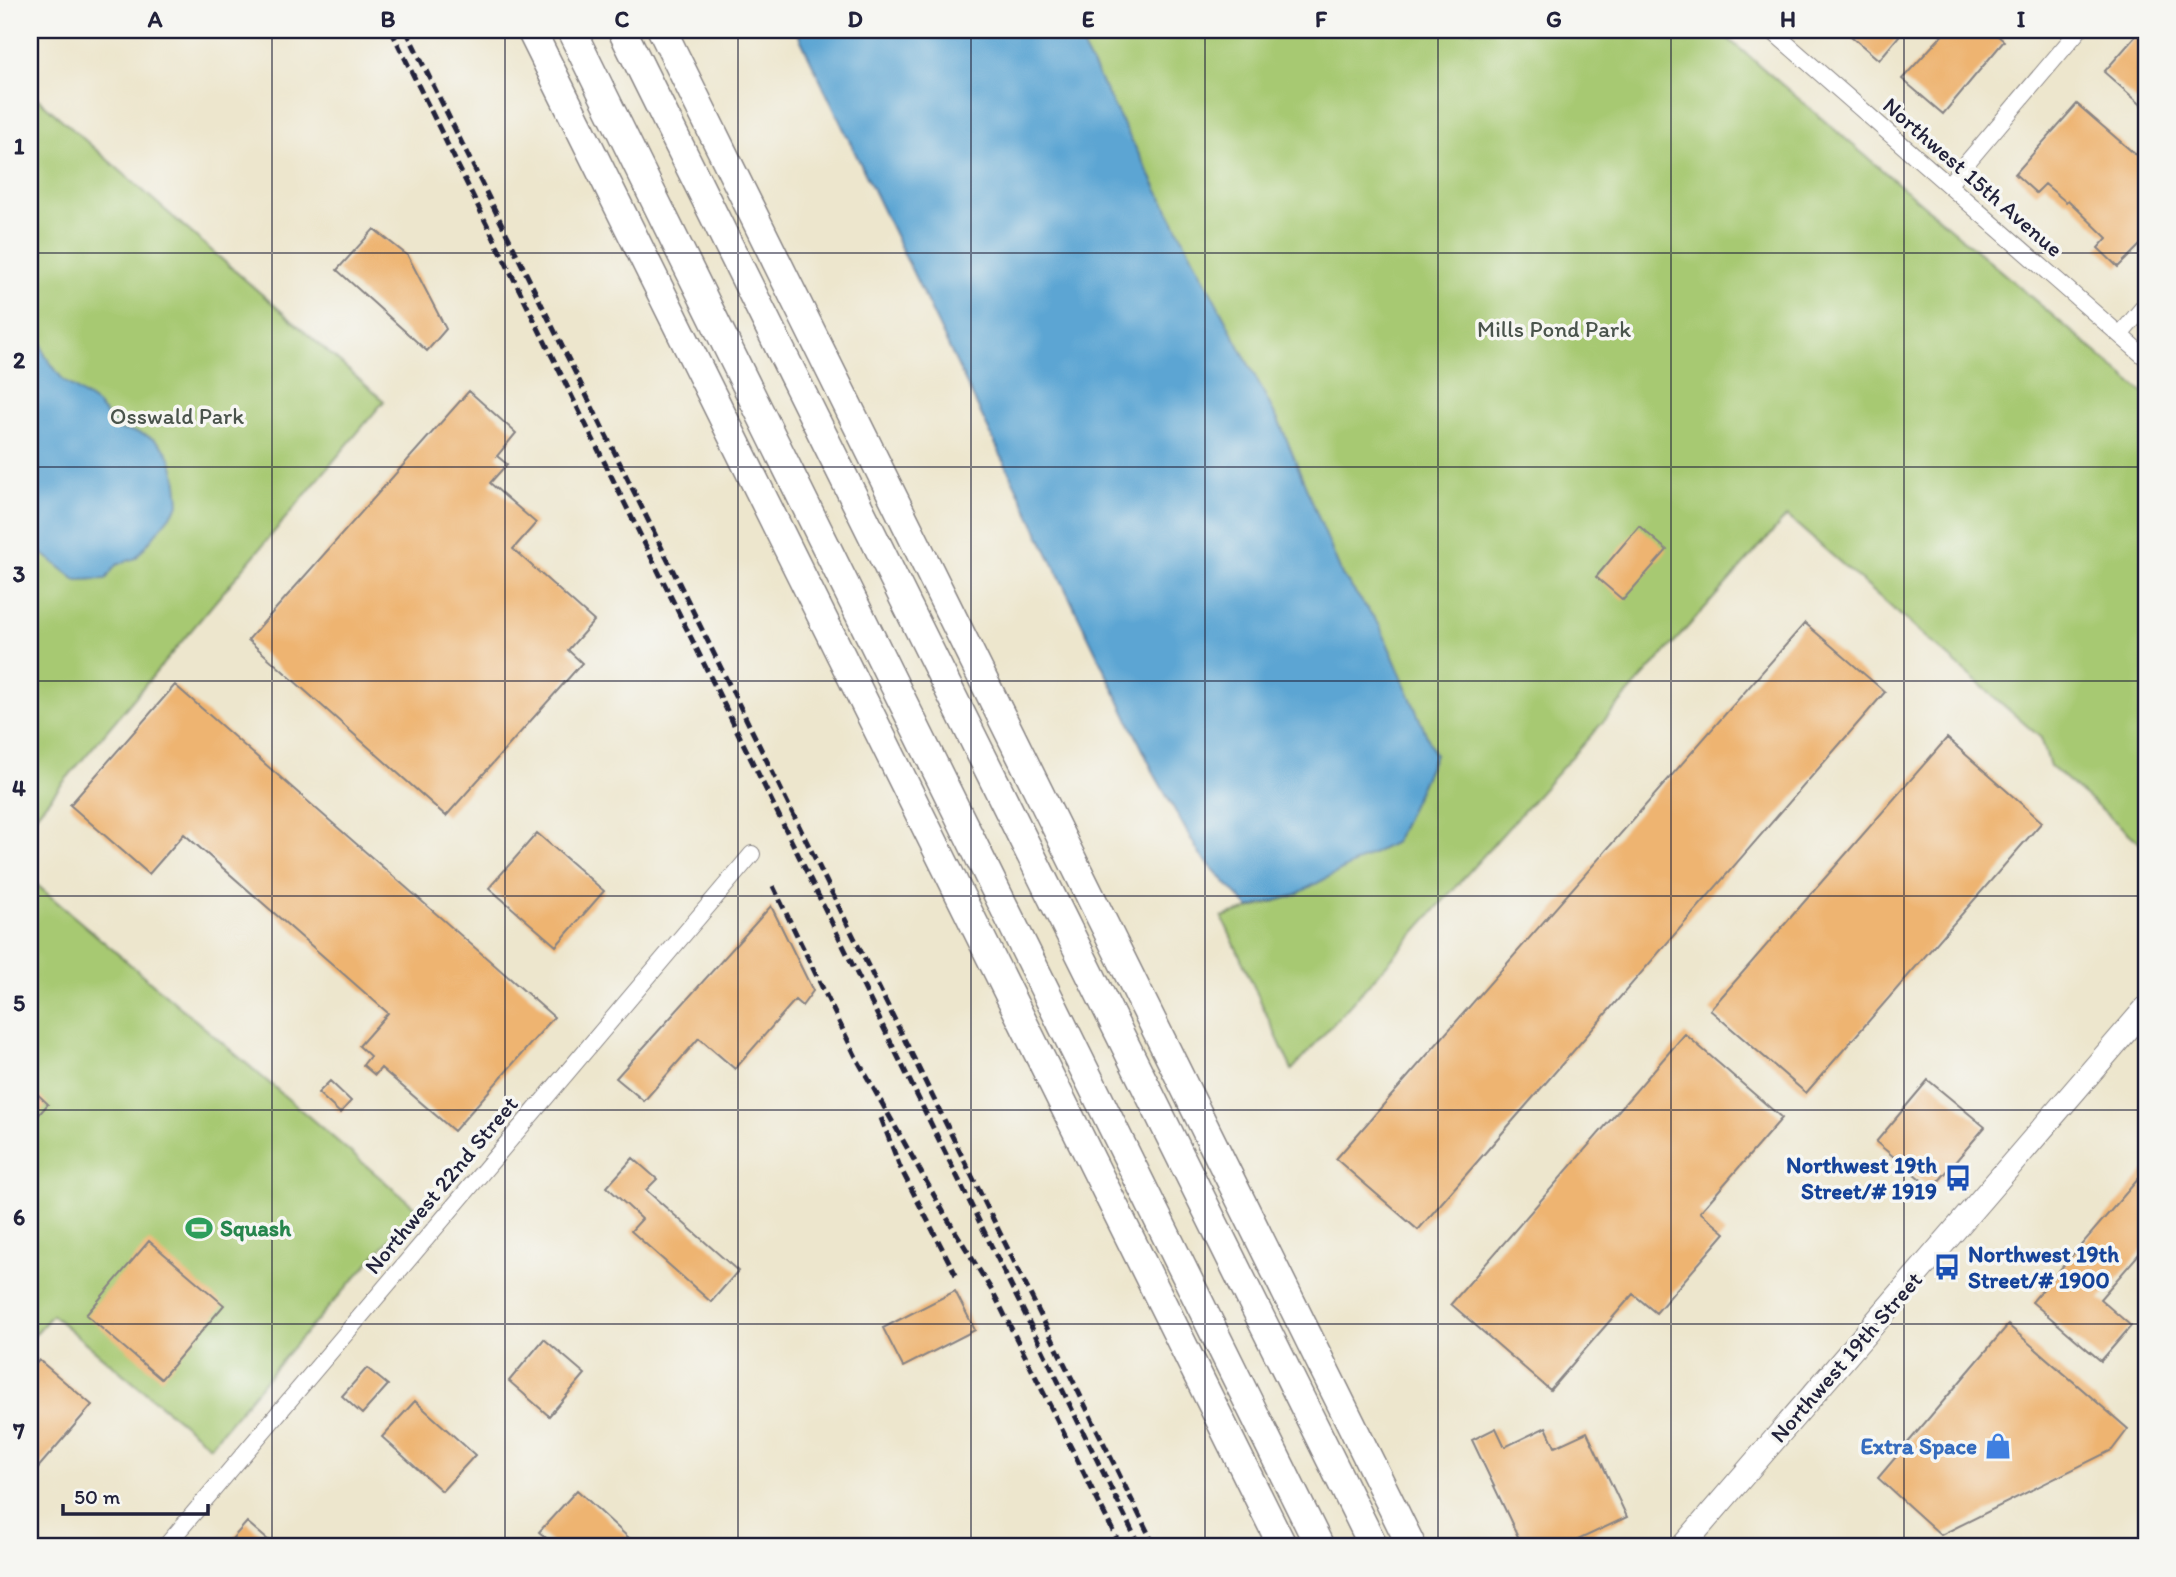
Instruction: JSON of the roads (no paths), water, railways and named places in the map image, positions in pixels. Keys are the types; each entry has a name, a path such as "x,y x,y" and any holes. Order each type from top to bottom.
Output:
{"highway":[{"path":"531,30 1283,1547"},
{"path":"571,30 1320,1547"},
{"path":"622,30 1374,1547"},
{"path":"662,30 1412,1547"}],"street":[{"name":"Northwest 15th Avenue","path":"1770,30 2146,358"},
{"path":"1948,185 2079,30"},
{"path":"2120,335 2146,304"},
{"name":"Northwest 22nd Street","path":"165,1547 752,854"},
{"name":"Northwest 19th Street","path":"1682,1547 2146,1009"}],"water":[{"path":"796,30 1074,30 1282,428 1342,575 1380,626 1435,755 1395,842 1293,896 1249,908 1200,855 1156,777"},
{"path":"30,303 45,355 63,380 97,404 119,430 149,436 159,443 167,452 176,475 179,505 136,558 116,565 106,579 76,580 30,544"}],"railway":[{"path":"391,30 1140,1547"},
{"path":"406,30 1155,1547"},
{"path":"773,886 857,1059 944,1213 994,1294 1121,1547"},
{"path":"881,1118 900,1167 956,1275"}],"place":[{"name":"Northwest 19th Street/# 1919","path":"1958,1178"},
{"name":"Squash","path":"199,1228"},
{"name":"Northwest 19th Street/# 1900","path":"1947,1267"},
{"name":"Extra Space","path":"1998,1446"}],"park label":[{"name":"Mills Pond Park","path":"1554,329"},
{"name":"Osswald Park","path":"177,416"}]}
